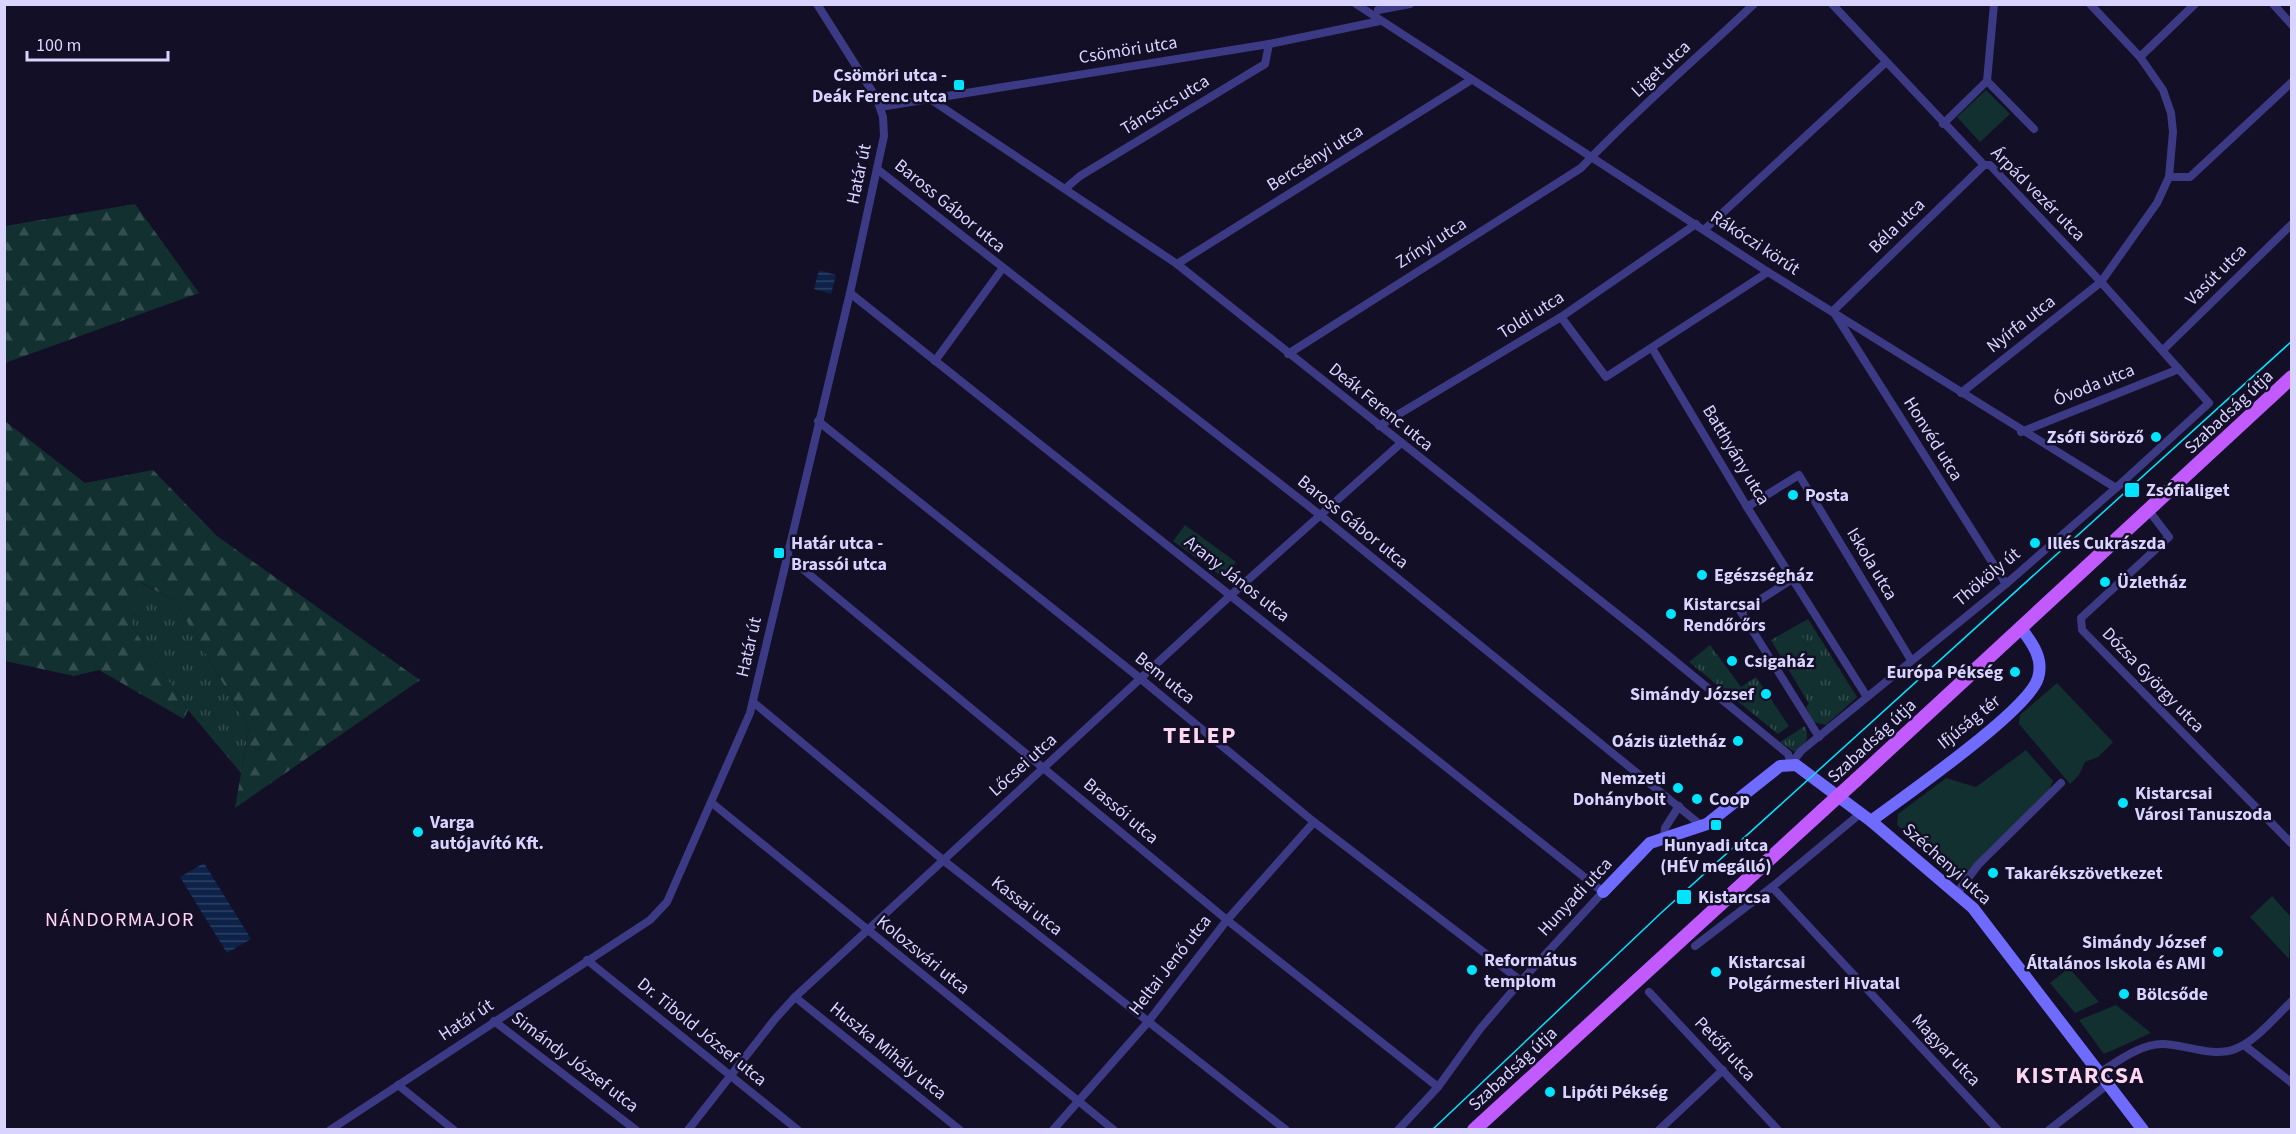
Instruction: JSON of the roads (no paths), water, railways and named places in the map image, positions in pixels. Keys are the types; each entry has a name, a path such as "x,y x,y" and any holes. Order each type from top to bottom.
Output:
{"main road":[{"name":"Szabadság útja","path":"1474,1130 2292,377"},
{"name":"Ifjúság tér","path":"1866,817 2005,719 2028,695 2038,680 2039,663 2033,644 2021,627"},
{"name":"Széchenyi utca","path":"1791,764 1804,769 1866,817 1957,893 1989,927 2143,1130"},
{"name":"Hunyadi utca","path":"1603,892 1650,843 1702,826 1773,770 1791,764"}],"street":[{"name":"Határ út","path":"330,1130 586,960 631,934 664,906 712,803 753,702 850,292 884,130 880,107 817,4"},
{"name":"Rákóczi körút","path":"1356,4 1768,272 2021,432 2116,488"},
{"path":"1380,21 1378,7 1410,4"},
{"name":"Liget utca","path":"1590,157 1754,4"},
{"name":"Árpád vezér utca","path":"1832,4 1943,124 1984,165 1990,165 2163,350 2209,403 2200,411"},
{"path":"1943,124 1987,81 1994,4"},
{"name":"Nyírfa utca","path":"1961,393 2101,282 2157,203 2169,177 2173,145 2171,113 2163,90 2140,57 2090,4"},
{"path":"2140,57 2195,4"},
{"path":"2273,4 2292,25"},
{"name":"Csömöri utca","path":"880,107 1269,44 1380,21"},
{"name":"Táncsics utca","path":"1066,188 1080,176 1265,64 1269,44"},
{"path":"1704,230 1885,63"},
{"name":"Bercsényi utca","path":"1177,264 1471,80"},
{"path":"1987,81 2034,129"},
{"path":"2169,177 2190,177 2292,82"},
{"name":"Deák Ferenc utca","path":"930,99 1177,264 1400,444 1641,633 1788,754 1791,764"},
{"name":"Zrínyi utca","path":"1288,354 1581,168 1590,157"},
{"name":"Béla utca","path":"1833,311 1984,165"},
{"name":"Baross Gábor utca","path":"877,169 1002,269 1320,515 1702,826"},
{"name":"Toldi utca","path":"1378,426 1561,317 1696,224"},
{"name":"Vasút utca","path":"2163,350 2292,224"},
{"name":"Baross Gábor utca","path":"936,361 1002,269"},
{"path":"1561,317 1606,377 1768,272"},
{"name":"Arany János utca","path":"850,292 1603,892"},
{"name":"Honvéd utca","path":"1833,311 2006,584"},
{"name":"Batthyány utca","path":"1652,348 1867,697"},
{"name":"Óvoda utca","path":"2021,432 2179,369"},
{"name":"Thököly út","path":"1791,764 1801,751 2006,584 2200,411"},
{"name":"Bem utca","path":"818,421 1141,679 1314,822 1521,981"},
{"name":"Lőcsei utca","path":"688,1130 795,997 1231,595 1400,444"},
{"name":"Iskola utca","path":"1748,507 1799,475 1911,660"},
{"name":"Dózsa György utca","path":"2149,511 2169,537 2081,618 2082,630 2260,815 2292,844"},
{"name":"Brassói utca","path":"787,556 1227,920 1438,1087"},
{"path":"1794,578 1741,612 1819,737"},
{"name":"Kassai utca","path":"753,702 943,860 1286,1130"},
{"path":"1957,893 1978,865 2061,783"},
{"name":"Kolozsvári utca","path":"712,803 1114,1130"},
{"path":"1664,837 1665,828 1679,806"},
{"path":"1695,946 1866,817"},
{"name":"Heltai Jenő utca","path":"1053,1130 1148,1022 1227,920 1314,822"},
{"name":"Magyar utca","path":"1772,887 1998,1130"},
{"name":"Hunyadi utca","path":"1398,1130 1438,1087 1480,1029 1521,981 1603,892"},
{"name":"Dr. Tibold József utca","path":"586,960 798,1130"},
{"name":"Petőfi utca","path":"1648,992 1778,1130"},
{"name":"Huszka Mihály utca","path":"795,997 960,1130"},
{"path":"2099,1073 2151,1045 2163,1044 2224,1052 2244,1045 2292,1001"},
{"name":"Simándy József utca","path":"494,1021 636,1130"},
{"path":"2244,1045 2292,1083"},
{"path":"1659,1130 1723,1070"},
{"path":"2049,1130 2108,1084"},
{"path":"398,1085 454,1130"}],"water":[{"path":"819,270 836,275 831,294 814,289"},
{"path":"204,863 251,939 227,953 180,877"}],"tram line":[{"path":"1432,1130 1661,913 2292,341"}],"place":[{"name":"Csömöri utca - Deák Ferenc utca","path":"959,85"},
{"name":"Zsófi Söröző","path":"2156,437"},
{"name":"Zsófialiget","path":"2132,490"},
{"name":"Posta","path":"1793,495"},
{"name":"Illés Cukrászda","path":"2035,543"},
{"name":"Határ utca - Brassói utca","path":"779,553"},
{"name":"Egészségház","path":"1702,575"},
{"name":"Üzletház","path":"2105,582"},
{"name":"Kistarcsai Rendőrőrs","path":"1671,614"},
{"name":"Csigaház","path":"1732,661"},
{"name":"Európa Pékség","path":"2015,672"},
{"name":"Simándy József","path":"1766,694"},
{"name":"Oázis üzletház","path":"1738,741"},
{"name":"Nemzeti Dohánybolt","path":"1678,788"},
{"name":"Coop","path":"1697,799"},
{"name":"Kistarcsai Városi Tanuszoda","path":"2123,803"},
{"name":"Hunyadi utca (HÉV megálló)","path":"1716,825"},
{"name":"Varga autójavító Kft.","path":"418,832"},
{"name":"Takarékszövetkezet","path":"1993,873"},
{"name":"Kistarcsa","path":"1684,897"},
{"name":"Simándy József Általános Iskola és AMI","path":"2218,952"},
{"name":"Református templom","path":"1472,970"},
{"name":"Kistarcsai Polgármesteri Hivatal","path":"1716,972"},
{"name":"Bölcsőde","path":"2124,994"},
{"name":"Lipóti Pékség","path":"1550,1092"}],"district":[{"name":"TELEP","path":"1200,735"},
{"name":"NÁNDORMAJOR","path":"120,920"},
{"name":"KISTARCSA","path":"2080,1075"}]}
